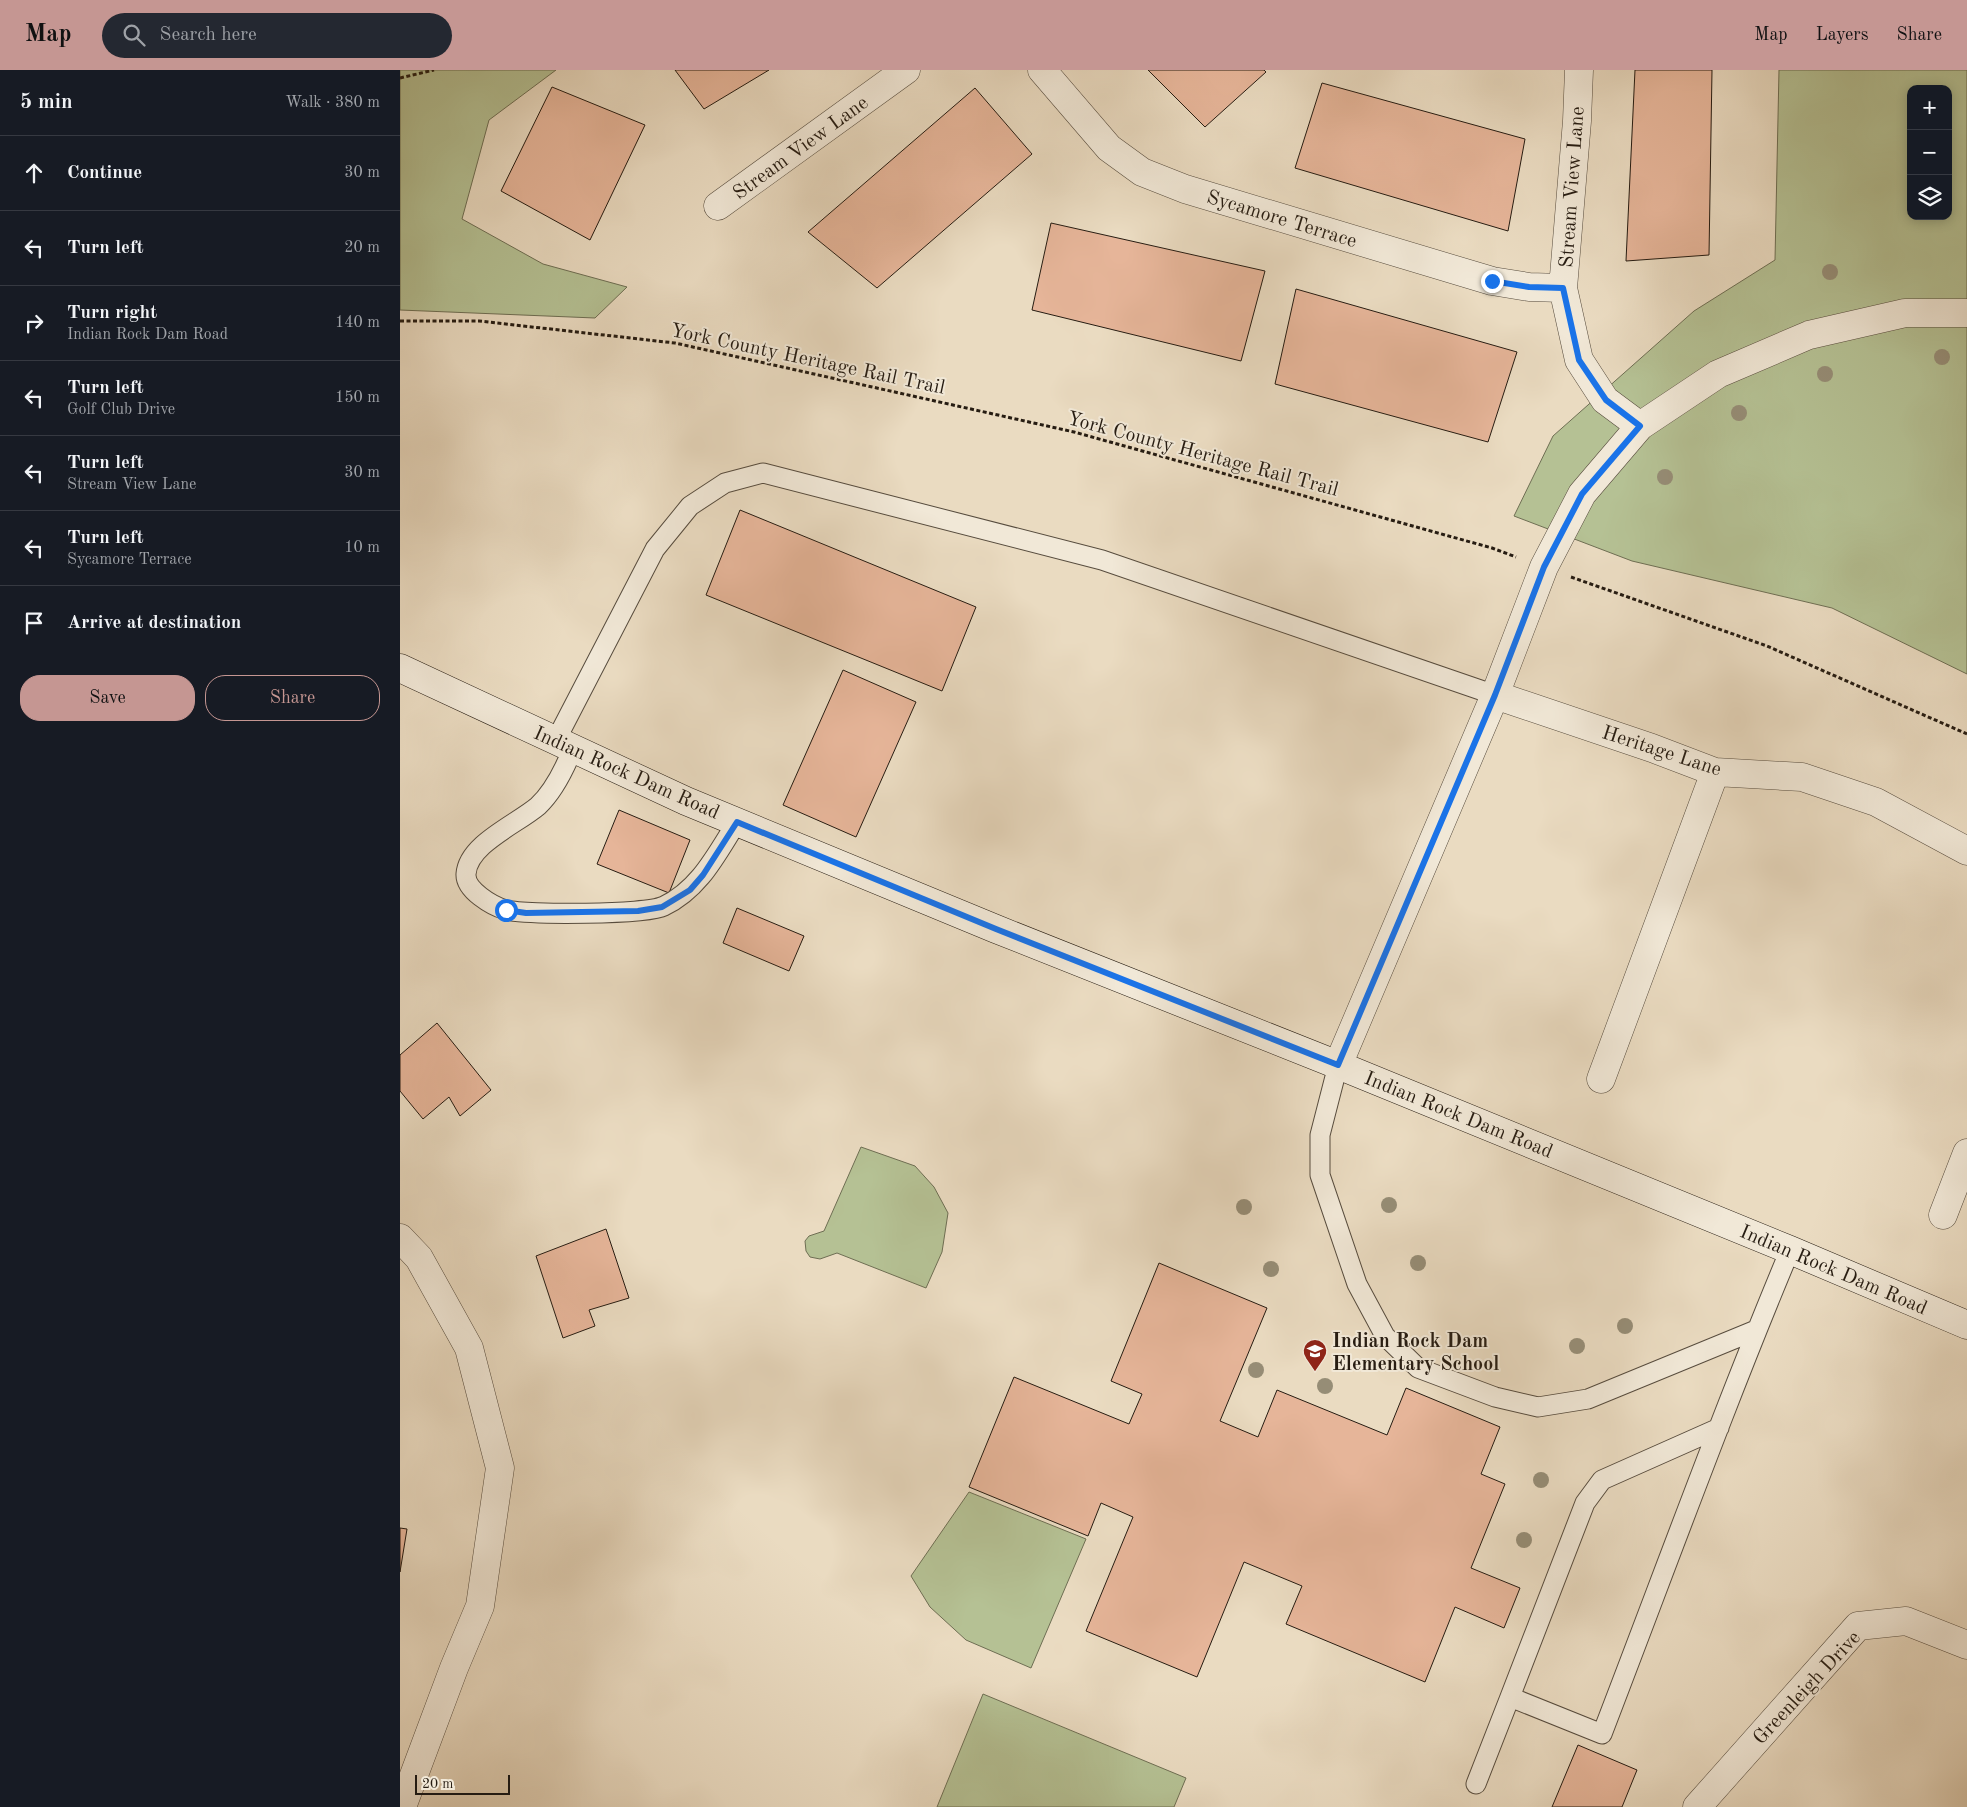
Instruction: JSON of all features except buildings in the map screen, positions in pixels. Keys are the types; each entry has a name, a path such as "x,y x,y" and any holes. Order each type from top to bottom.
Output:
{"street":[{"name":"Stream View Lane","path":"718,206 906,70"},
{"name":"Sycamore Terrace","path":"1042,70 1108,148 1142,172 1185,189 1492,281 1529,287 1563,288"},
{"name":"Stream View Lane","path":"1579,70 1578,121 1563,288 1579,360 1606,400 1640,426"},
{"path":"1338,1065 1495,695 1544,567 1582,494 1640,426 1718,374 1809,335 1906,313 1967,313"},
{"name":"Indian Rock Dam Road","path":"400,668 686,801 996,929 1338,1065 1790,1250 1967,1325"},
{"name":"Heritage Lane","path":"1495,695 1652,748 1715,772 1802,776 1876,802 1967,851"},
{"path":"1601,1079 1715,772"},
{"path":"1943,1215 1967,1153"},
{"path":"400,1238 419,1258 469,1348 500,1468 480,1606 454,1668 402,1807"},
{"name":"Greenleigh Drive","path":"1697,1807 1858,1626 1906,1620 1967,1645"}],"lane":[{"path":"737,822 703,875 690,890 662,907 638,911 526,913 506,910 489,904 473,891 466,876 468,861 480,847 539,805 562,773 564,744 655,549 690,506 725,483 763,473 1102,560 1495,695"},
{"path":"1338,1065 1320,1135 1320,1175 1357,1284 1385,1336 1418,1368 1495,1397 1538,1407 1588,1399 1756,1330"},
{"path":"1510,1697 1602,1734 1756,1330 1790,1250"},
{"path":"1476,1784 1585,1503 1602,1480 1719,1428"}],"path":[{"path":"400,78 434,70"},
{"name":"York County Heritage Rail Trail","path":"400,321 479,321 675,343 1074,432 1492,548 1767,646 1967,734"}],"green space":[{"path":"400,70 556,70 489,120 462,219 543,264 627,287 595,318 400,310"},
{"path":"1779,70 1967,70 1967,674 1832,608 1632,561 1514,516 1553,436 1694,311 1775,260"},
{"path":"861,1147 915,1166 934,1187 948,1213 942,1252 926,1288 837,1253 820,1259 810,1257 806,1251 805,1241 809,1236 824,1231"},
{"path":"969,1492 1086,1539 1031,1668 966,1640 930,1607 911,1576"},
{"path":"983,1694 1186,1778 1174,1807 937,1807"}],"place":[{"name":"Indian Rock Dam Elementary School","path":"1315,1372"}],"route":[{"path":"506,910 526,913 638,911 662,907 690,890 703,875 737,822 996,929 1338,1065 1495,695 1544,567 1582,494 1640,426 1606,400 1579,360 1563,288 1529,287 1492,281"}]}
